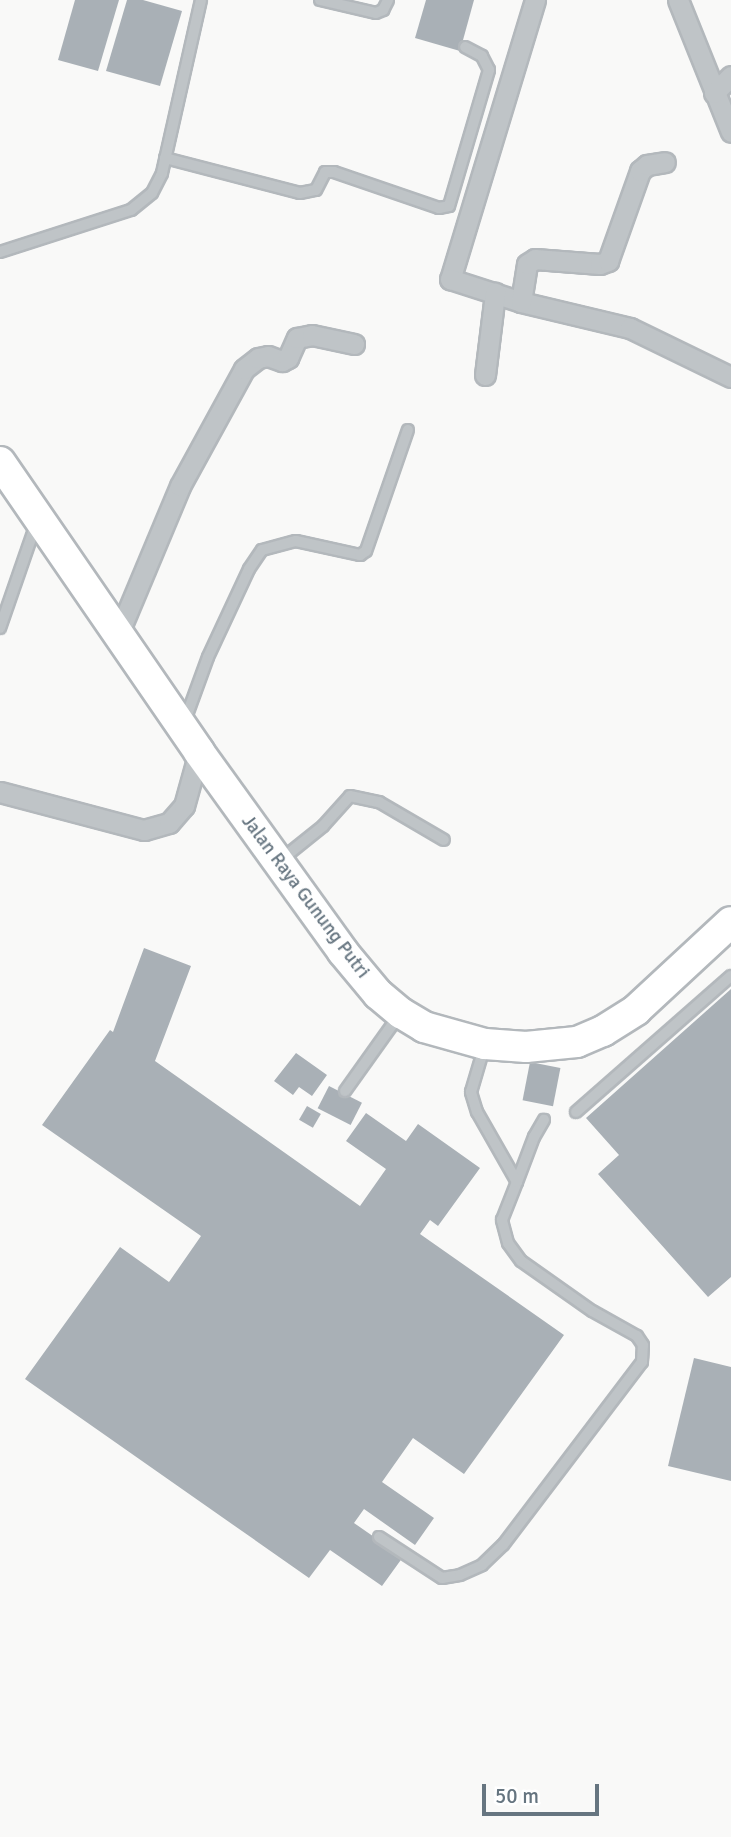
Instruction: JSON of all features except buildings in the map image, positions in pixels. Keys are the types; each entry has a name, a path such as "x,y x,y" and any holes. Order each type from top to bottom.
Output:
{"main road":[{"name":"Jalan Raya Gunung Putri","path":"0,463 119,632 199,752 343,952 378,993 401,1013 424,1027 485,1044 526,1047 577,1042 603,1031 636,1010 725,933"}],"street":[{"path":"535,0 450,279 521,302 630,328 731,377"},
{"path":"678,0 731,132"},
{"path":"714,93 731,76"},
{"path":"521,302 527,264 535,259 600,264 608,261 640,172 646,165 665,162"},
{"path":"485,375 495,293"},
{"path":"119,632 180,486 244,369 258,358 268,356 282,361 288,358 297,338 312,335 354,344"},
{"path":"0,792 144,830 169,823 184,806 199,752"}],"lane":[{"path":"0,252 131,209 152,193 165,158 201,0"},
{"path":"320,0 376,13 383,10 388,0"},
{"path":"165,158 300,194 316,190 325,172 334,173 439,208 449,206 489,70 482,56 465,47"},
{"path":"182,727 208,657 248,569 261,550 296,541 360,555 366,551 408,430"},
{"path":"0,628 25,548 39,517"},
{"path":"278,862 323,826 350,796 379,802 444,840"},
{"path":"576,1112 731,976"},
{"path":"345,1091 401,1013"},
{"path":"485,1044 471,1092 477,1112 517,1182"},
{"path":"379,1538 442,1578 460,1575 482,1565 503,1545 642,1362 643,1345 637,1336 592,1311 521,1261 508,1243 502,1220 534,1136 544,1121"}]}
